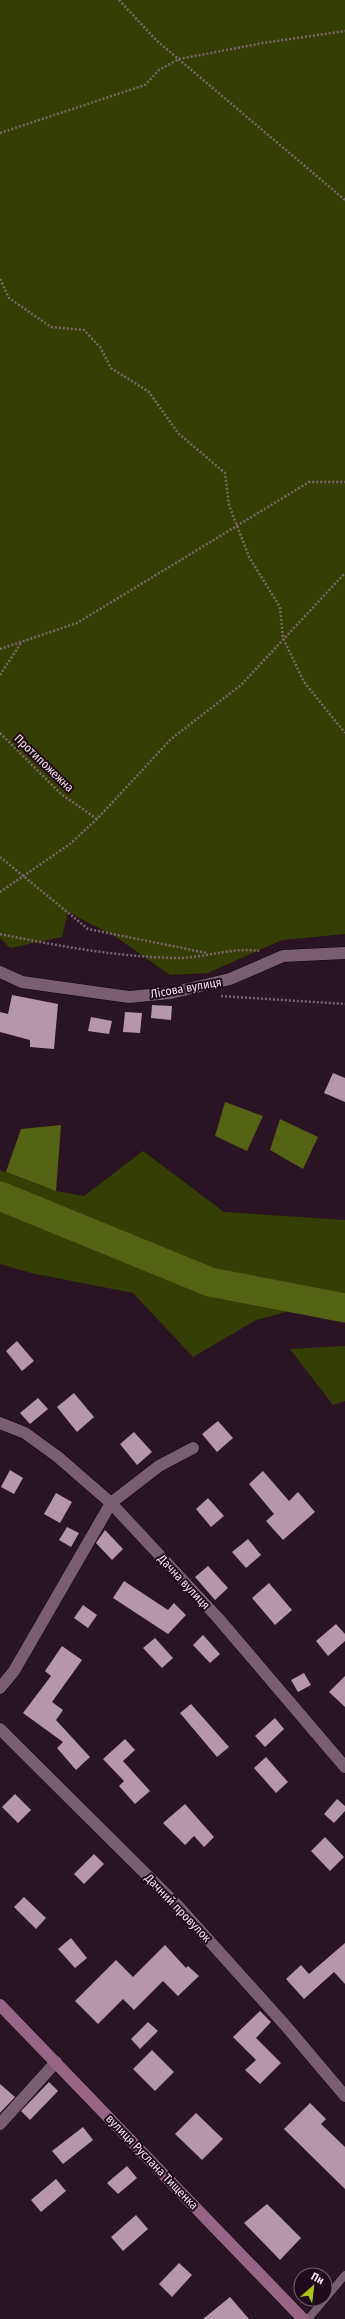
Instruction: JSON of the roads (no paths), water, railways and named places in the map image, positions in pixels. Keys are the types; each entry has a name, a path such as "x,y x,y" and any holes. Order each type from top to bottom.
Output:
{"street":[{"name":"Лісова вулиця","path":"0,972 22,982 129,997 171,993 230,979 283,956 345,953"},
{"name":"Дачна вулиця","path":"0,1423 25,1433 58,1457 111,1503 218,1618 345,1767"},
{"path":"0,1688 14,1671 111,1503 159,1466 193,1448"},
{"name":"Дачний провулок","path":"0,1729 178,1906 285,2024 345,2096"},
{"name":"вулиця Руслана Тищенка","path":"0,2005 304,2319"},
{"path":"0,2124 56,2062"}],"lane":[{"path":"308,2319 345,2275"}],"waterway":[{"path":"0,1196 210,1282 345,1308"}]}
